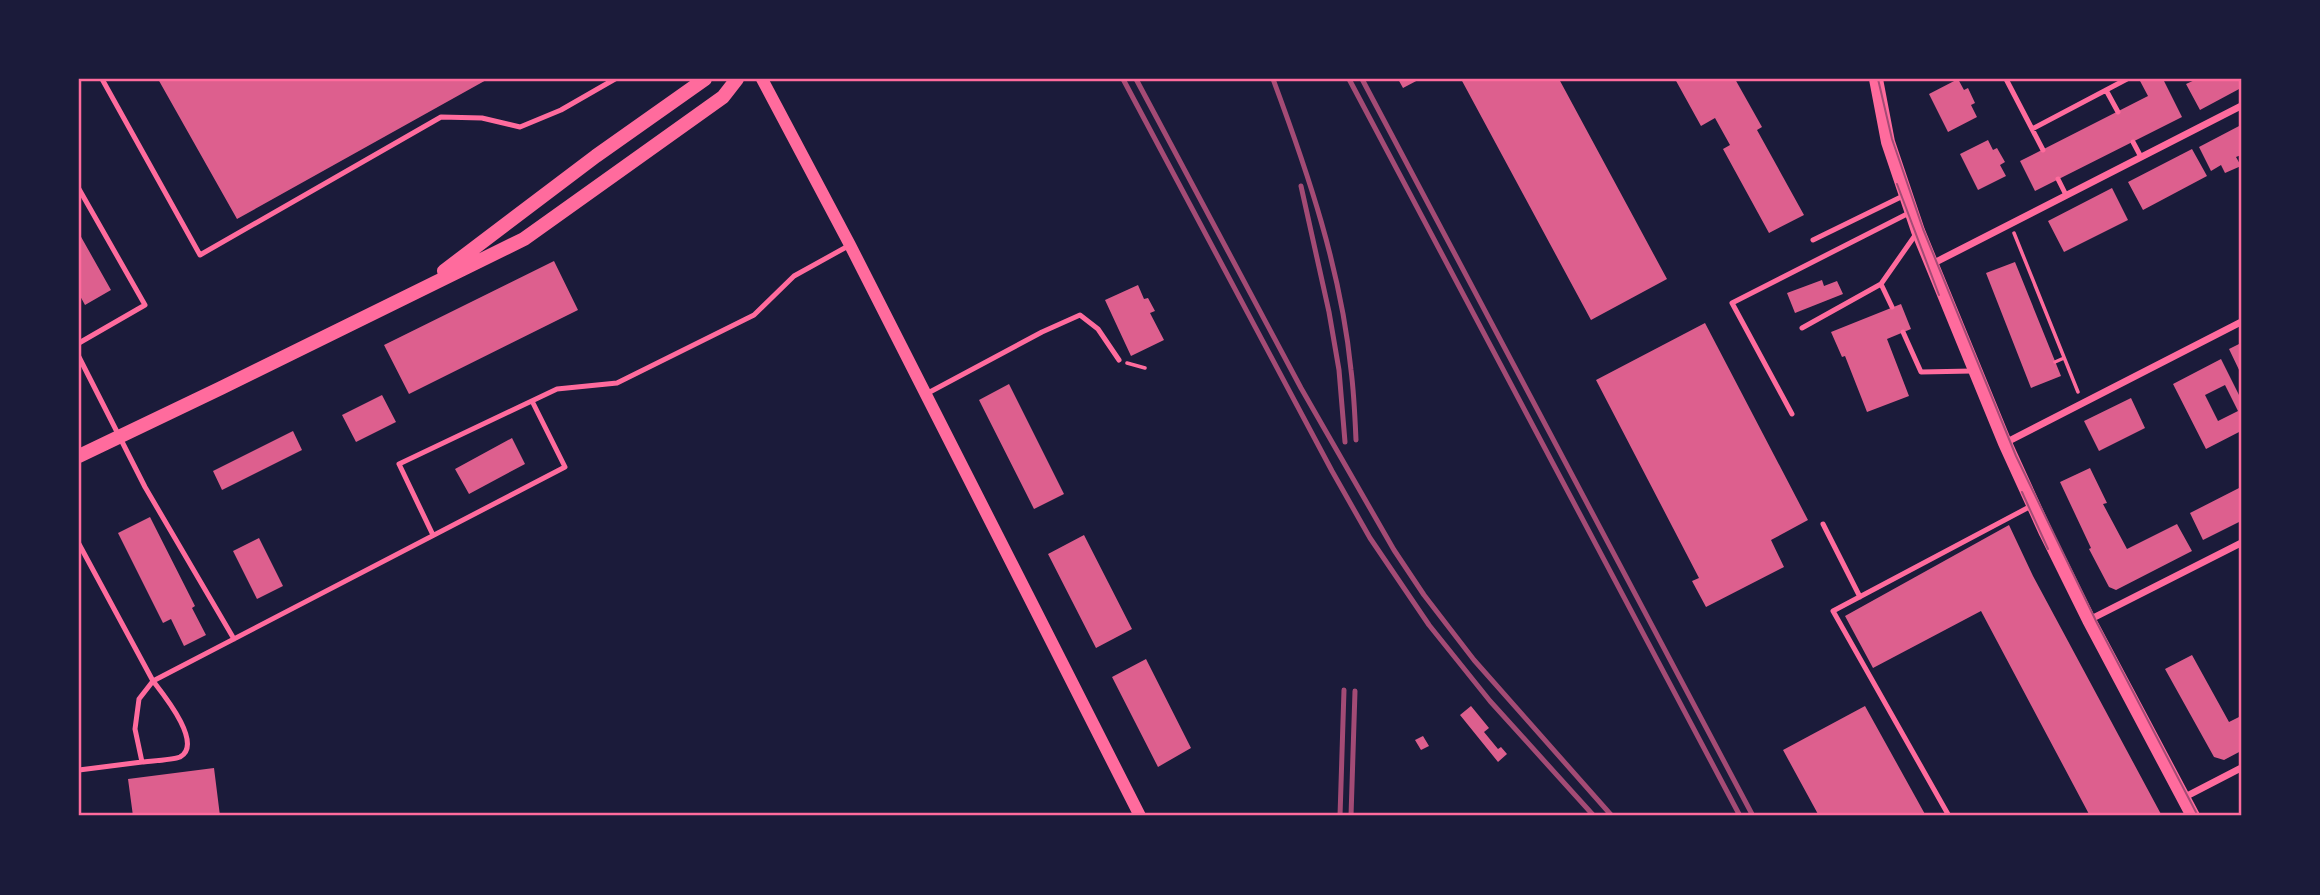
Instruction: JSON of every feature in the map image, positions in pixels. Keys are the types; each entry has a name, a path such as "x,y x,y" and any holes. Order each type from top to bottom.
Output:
{"main road":[{"path":"418,290 596,156 705,79"},
{"path":"79,456 524,239 723,97 737,79"},
{"path":"1876,79 1888,142 1918,231 2005,443 2089,621 2193,816"}],"street":[{"path":"762,79 1140,816"},
{"path":"1932,264 2241,106"},
{"path":"2005,443 2241,322"},
{"path":"2089,621 2241,543"},
{"path":"2183,798 2241,768"}],"lane":[{"path":"102,79 200,256 441,117 482,118 520,127 561,110 615,79"},
{"path":"2006,79 2043,150"},
{"path":"2032,130 2127,79"},
{"path":"2106,90 2118,112"},
{"path":"2133,142 2141,157"},
{"path":"2058,179 2066,195"},
{"path":"79,189 145,305 79,342"},
{"path":"1813,240 1906,194"},
{"path":"1792,414 1732,303 1912,212"},
{"path":"1802,328 1881,284 1918,231"},
{"path":"433,536 399,464 557,389 617,383 754,315 794,276 850,246"},
{"path":"1881,284 1892,307"},
{"path":"925,394 1042,332 1080,315 1098,329 1119,360"},
{"path":"1903,332 1921,372 1976,370"},
{"path":"79,357 145,487 234,639"},
{"path":"142,762 135,729 139,699 153,681 565,467 532,401"},
{"path":"1950,816 1833,611 2033,505"},
{"path":"1823,524 1860,597"},
{"path":"79,544 153,681 168,701 188,737 187,750 180,757 79,770"}],"path":[{"path":"2010,224 2082,404"},
{"path":"2024,284 2033,280"},
{"path":"2039,321 2047,317"},
{"path":"2055,362 2064,358"},
{"path":"1119,360 1145,368"}],"building":[{"path":"158,79 488,79 237,219"},
{"path":"1398,79 1420,79 1403,88"},
{"path":"1461,79 1559,79 1667,279 1591,320"},
{"path":"1675,79 1735,79 1762,127 1757,130 1804,215 1769,233 1723,149 1730,145 1715,118 1701,126"},
{"path":"1958,79 1964,90 1968,88 1975,103 1971,105 1977,117 1948,132 1929,94"},
{"path":"2139,79 2163,79 2182,117 2035,191 2020,161 2148,96"},
{"path":"2197,79 2241,79 2241,88 2200,110 2186,84"},
{"path":"2241,125 2241,155 2236,157 2241,166 2225,173 2221,165 2211,171 2199,147"},
{"path":"1988,140 1993,150 1997,148 2005,162 2000,165 2006,176 1978,190 1960,154"},
{"path":"2192,149 2207,176 2143,210 2128,182"},
{"path":"2112,188 2128,220 2064,252 2048,221"},
{"path":"80,235 111,290 85,305 79,294"},
{"path":"554,261 578,310 409,394 384,345"},
{"path":"2015,262 2061,376 2031,388 1986,273"},
{"path":"1822,280 1824,286 1837,281 1843,294 1795,313 1787,293"},
{"path":"1138,285 1144,299 1148,298 1155,311 1150,313 1164,340 1131,356 1105,300"},
{"path":"1901,304 1911,329 1887,339 1909,396 1867,412 1845,356 1842,357 1831,332"},
{"path":"1705,323 1808,520 1771,540 1784,567 1706,607 1692,581 1699,578 1596,380"},
{"path":"2241,343 2241,374 2229,349"},
{"path":"2221,359 2241,399 2241,431 2206,449 2173,384","holes":["2225,385 2238,411 2218,421 2205,395"]},
{"path":"1009,384 1064,494 1034,509 979,400"},
{"path":"382,395 396,422 356,442 342,415"},
{"path":"2131,398 2145,428 2099,451 2084,421"},
{"path":"293,431 302,450 222,490 213,471"},
{"path":"512,438 525,464 469,494 455,469"},
{"path":"2090,468 2107,503 2103,504 2127,549 2177,524 2192,551 2116,590 2109,587 2060,482"},
{"path":"2241,487 2241,521 2203,540 2190,513"},
{"path":"150,517 195,606 192,608 206,635 184,646 171,619 163,623 118,533"},
{"path":"2009,525 2033,576 2162,816 2090,816 1981,611 1873,668 1845,616"},
{"path":"1084,535 1132,629 1096,648 1048,554"},
{"path":"259,538 283,586 257,599 233,551"},
{"path":"2192,655 2229,722 2241,716 2241,751 2224,760 2214,757 2165,669"},
{"path":"1146,659 1191,748 1158,767 1112,677"},
{"path":"1471,706 1489,728 1484,732 1498,749 1501,747 1507,754 1498,762 1460,715"},
{"path":"1865,706 1926,816 1819,816 1783,750"},
{"path":"1423,736 1429,746 1421,750 1415,740"},
{"path":"214,768 220,816 133,816 128,779"}],"tram line":[{"path":"1878,79 1892,139 1923,229 2016,456 2097,623 2198,816"},
{"path":"1897,184 1939,295"},
{"path":"2022,492 2048,549"}],"railway":[{"path":"1123,79 1370,538 1429,625 1490,701 1594,816"},
{"path":"1136,79 1301,388 1394,550 1424,595 1474,660 1612,816"},
{"path":"1273,79 1299,150 1340,296 1353,387 1356,440"},
{"path":"1349,79 1740,816"},
{"path":"1362,79 1753,816"},
{"path":"1301,186 1339,370 1345,442"},
{"path":"1340,816 1344,690"},
{"path":"1351,816 1355,691"}]}
